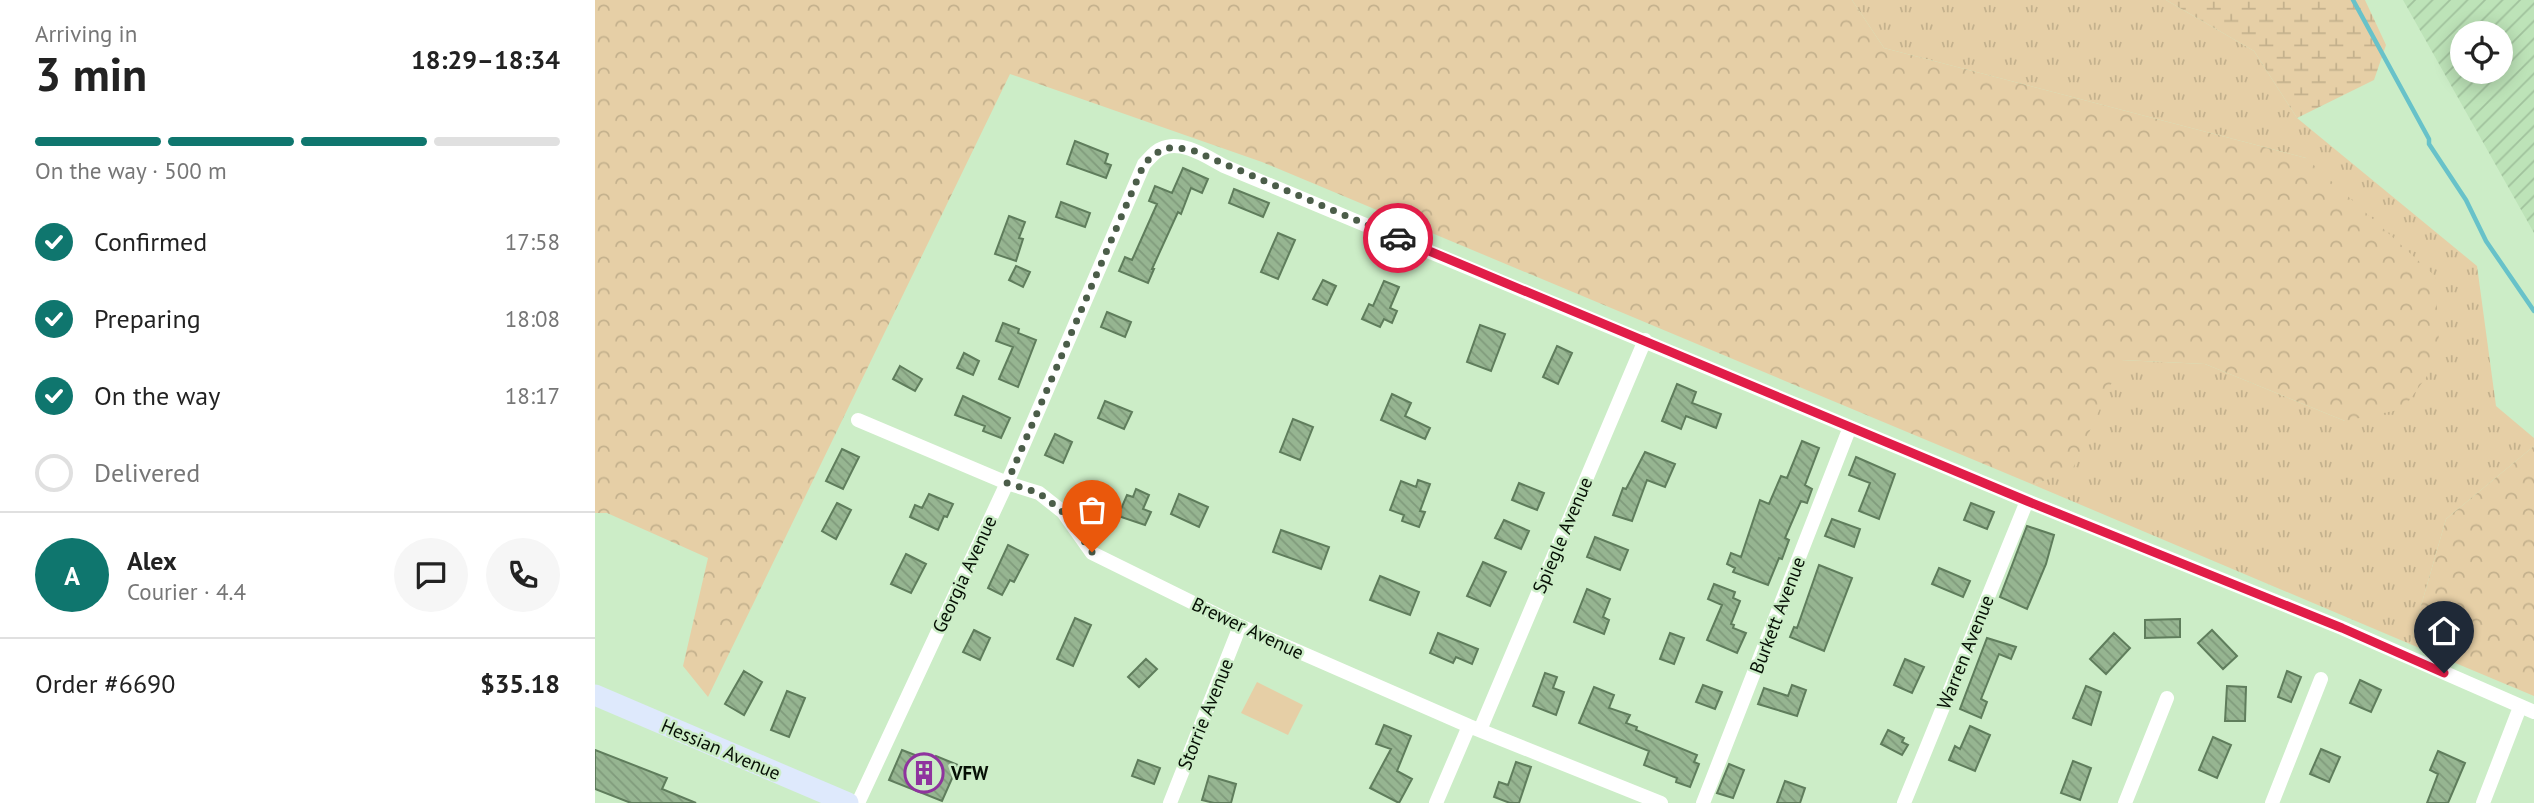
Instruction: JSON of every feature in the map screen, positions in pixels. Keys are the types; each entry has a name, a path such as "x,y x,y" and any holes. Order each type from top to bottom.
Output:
{"main road":[{"name":"Hessian Avenue","path":"595,695 848,803"}],"street":[{"name":"Georgia Avenue","path":"858,803 1007,483 1144,164 1160,149 1171,147 1192,150 1236,171 1645,340"},
{"path":"1645,340 2027,501 2342,628 2527,709 2483,803"},
{"name":"Spiegle Avenue","path":"1436,803 1474,728 1645,340"},
{"name":"Brewer Avenue","path":"858,420 1007,483 1039,493 1063,512 1092,552 1240,626 1474,728 1661,803"},
{"name":"Burkett Avenue","path":"1703,803 1850,427"},
{"name":"Warren Avenue","path":"1904,803 2027,501"},
{"name":"Storrie Avenue","path":"1170,803 1240,626"},
{"path":"2272,803 2321,679"},
{"path":"2125,803 2167,698"}],"shaded area":[{"path":"2403,0 2534,0 2534,233 2450,84 2513,84 2513,21 2450,21 2450,84"}],"green space":[{"path":"595,0 1852,0 1884,48 2306,158 2435,276 2440,358 2403,409 2345,421 2205,364 2122,360 2073,468 2034,485 1262,162 1010,74 708,697 683,666 708,558 607,513 595,513"},
{"path":"1852,0 2166,0 2254,51 2297,118 2477,266 2496,406 2534,438 2534,446 2446,519 2410,644 2034,485 2073,467 2121,360 2205,364 2345,421 2306,158 1884,48"},
{"path":"2166,0 2365,0 2386,45 2374,80 2297,118 2254,51"},
{"path":"2534,446 2534,696 2410,644 2446,519"},
{"path":"1257,682 1303,705 1288,735 1241,713"}],"building":[{"path":"1075,141 1108,154 1105,163 1111,165 1106,178 1067,164"},
{"path":"1183,168 1208,179 1202,193 1191,188 1181,214 1178,212 1152,269 1148,283 1119,271 1125,257 1132,260 1157,204 1149,201 1155,186 1172,193"},
{"path":"1234,189 1269,203 1263,217 1229,203"},
{"path":"1061,202 1090,213 1085,227 1056,217"},
{"path":"1009,216 1025,222 1019,238 1023,239 1016,261 995,254"},
{"path":"1278,233 1295,240 1278,279 1261,272"},
{"path":"1016,266 1030,272 1023,287 1009,280"},
{"path":"1323,280 1336,286 1327,305 1313,299"},
{"path":"1384,281 1399,287 1390,308 1397,311 1392,323 1384,319 1380,327 1362,319 1369,304 1373,306"},
{"path":"1107,312 1131,322 1125,337 1101,327"},
{"path":"1003,323 1036,340 1018,387 999,379 1013,347 996,341"},
{"path":"1480,325 1505,334 1491,371 1467,362"},
{"path":"1557,346 1572,353 1558,384 1543,377"},
{"path":"964,353 979,361 973,375 957,368"},
{"path":"900,366 922,379 915,391 893,379"},
{"path":"1677,384 1696,392 1692,403 1721,414 1716,428 1686,416 1681,429 1662,421"},
{"path":"1392,394 1411,403 1405,416 1430,428 1425,439 1381,420"},
{"path":"963,396 1010,418 1001,438 983,431 985,426 955,415"},
{"path":"1105,401 1132,412 1124,429 1098,418"},
{"path":"1293,419 1313,427 1300,460 1280,452"},
{"path":"1055,434 1072,442 1063,463 1045,455"},
{"path":"1802,441 1819,448 1805,485 1812,489 1807,503 1801,501 1785,538 1789,540 1782,559 1779,558 1768,585 1733,572 1735,568 1727,564 1731,553 1741,557 1760,500 1769,504 1781,476 1787,478"},
{"path":"842,449 859,457 843,489 826,481"},
{"path":"1645,452 1675,464 1665,487 1647,480 1632,521 1613,515 1623,488 1626,489"},
{"path":"1856,457 1895,474 1879,519 1859,511 1870,483 1849,475"},
{"path":"1418,480 1430,484 1420,511 1425,512 1419,527 1402,521 1404,515 1390,510 1401,481 1416,487"},
{"path":"1519,483 1544,493 1537,510 1512,500"},
{"path":"1136,489 1149,495 1143,509 1151,512 1145,525 1118,516 1127,495 1133,497"},
{"path":"929,494 953,504 938,530 910,517 915,505 922,508"},
{"path":"1179,494 1208,507 1199,527 1171,514"},
{"path":"837,503 851,510 836,539 822,531"},
{"path":"1971,503 1994,512 1987,529 1964,520"},
{"path":"1832,519 1860,529 1854,547 1825,536"},
{"path":"1504,520 1529,531 1521,549 1495,538"},
{"path":"2027,526 2054,535 2046,564 2027,609 2000,597"},
{"path":"1281,530 1329,547 1321,569 1273,552"},
{"path":"1595,537 1628,550 1620,570 1587,557"},
{"path":"1008,545 1028,555 1014,582 1010,580 1002,595 988,588"},
{"path":"906,554 926,564 911,593 891,584"},
{"path":"1483,562 1506,572 1490,606 1467,596"},
{"path":"1819,565 1852,578 1824,651 1790,637 1794,627 1797,628"},
{"path":"1939,568 1970,581 1963,597 1932,584"},
{"path":"1380,576 1419,592 1410,615 1370,600"},
{"path":"1714,584 1735,592 1733,598 1740,601 1731,624 1734,625 1733,628 1746,633 1737,653 1707,640 1722,605 1708,599"},
{"path":"1587,589 1610,599 1603,617 1609,620 1604,634 1574,622"},
{"path":"1075,618 1091,625 1073,666 1057,659"},
{"path":"2180,619 2180,637 2145,638 2145,620"},
{"path":"974,630 990,638 980,660 963,652"},
{"path":"2212,630 2237,656 2223,669 2198,643"},
{"path":"1438,633 1478,649 1472,664 1456,657 1453,663 1430,653"},
{"path":"1670,633 1684,638 1674,664 1660,659"},
{"path":"2114,633 2130,648 2106,674 2090,659"},
{"path":"1987,638 2016,647 2011,659 1999,654 1981,699 1987,702 1981,718 1960,709"},
{"path":"1146,659 1157,669 1139,687 1128,677"},
{"path":"1905,659 1924,667 1912,693 1894,685"},
{"path":"744,671 762,682 744,715 725,704"},
{"path":"2287,671 2301,677 2291,702 2278,697"},
{"path":"1545,673 1557,677 1553,688 1564,692 1556,715 1533,706"},
{"path":"2360,680 2381,690 2371,712 2350,703"},
{"path":"1703,685 1722,692 1715,709 1696,702"},
{"path":"1792,685 1806,690 1797,716 1758,704 1764,688 1788,696"},
{"path":"2086,686 2101,692 2091,725 2073,718"},
{"path":"2227,686 2246,687 2245,721 2225,721"},
{"path":"1594,687 1614,695 1609,708 1630,715 1626,723 1637,727 1636,730 1697,755 1694,762 1699,764 1690,787 1676,782 1677,778 1644,765 1649,751 1579,723"},
{"path":"787,691 805,698 789,737 771,730"},
{"path":"1384,725 1411,736 1397,771 1412,779 1399,803 1370,788 1391,749 1376,744"},
{"path":"1970,726 1990,735 1975,771 1949,760 1955,746 1960,749"},
{"path":"1888,730 1904,738 1902,742 1908,745 1902,755 1881,744"},
{"path":"2213,737 2231,745 2217,778 2199,770"},
{"path":"2321,749 2340,757 2329,782 2310,774"},
{"path":"595,750 667,778 662,789 696,803 631,803 595,789"},
{"name":"VFW","path":"902,750 933,762 936,756 958,765 942,801 889,780"},
{"path":"2438,751 2465,763 2448,803 2427,803 2438,774 2430,770"},
{"path":"1138,760 1160,768 1154,784 1132,776"},
{"path":"2073,761 2091,768 2080,800 2061,793"},
{"path":"1516,762 1531,767 1519,803 1510,803 1494,797 1499,782 1508,785"},
{"path":"1729,764 1744,770 1733,798 1717,793"},
{"path":"1209,776 1236,784 1231,803 1202,800"},
{"path":"1785,781 1805,788 1800,803 1777,803"}],"waterway":[{"path":"2353,0 2429,139 2429,144 2466,200 2486,241 2534,311"}],"way so far":[{"path":"1092,552 1063,512 1039,493 1007,483 1144,164 1160,149 1171,147 1192,150 1224,166 1398,238"}],"place":[{"name":"VFW","path":"924,773"}],"route":[{"path":"1398,238 2027,501 2342,628 2444,673"}]}
